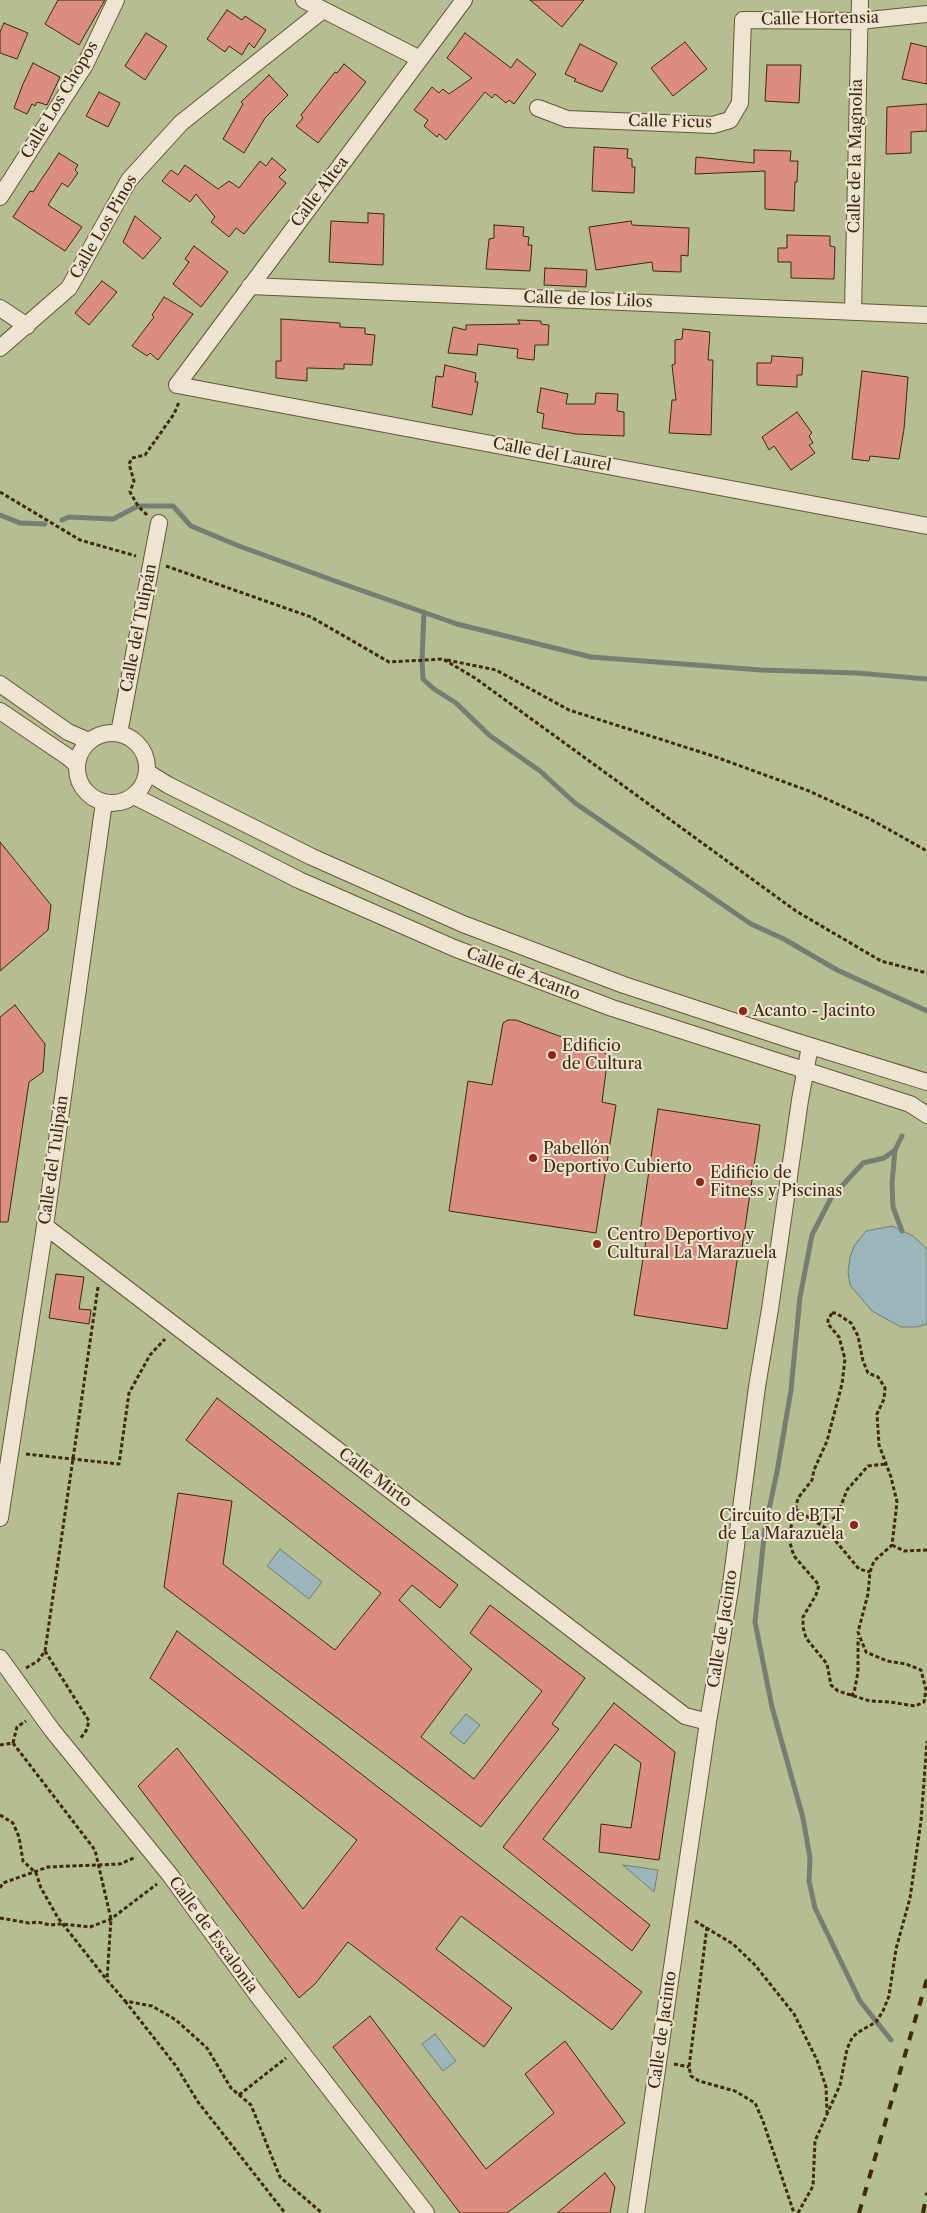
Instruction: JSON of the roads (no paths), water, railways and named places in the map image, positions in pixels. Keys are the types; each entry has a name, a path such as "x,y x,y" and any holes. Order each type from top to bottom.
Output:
{"street":[{"name":"Calle Los Chopos","path":"0,197 85,64 116,0"},
{"path":"304,0 420,59"},
{"name":"Calle Altea","path":"177,385 464,0"},
{"name":"Calle de la Magnolia","path":"853,311 860,0"},
{"name":"Calle Los Pinos","path":"0,348 69,288 128,180 135,172 182,123 323,10"},
{"name":"Calle Hortensia","path":"743,20 859,21 927,14"},
{"name":"Calle Ficus","path":"538,108 567,118 713,125 730,120 740,103 743,20"},
{"name":"Calle de los Lilos","path":"250,286 853,311 927,316"},
{"path":"0,308 27,326"},
{"name":"Calle del Laurel","path":"177,385 927,526"},
{"name":"Calle del Tulipán","path":"118,733 159,523"},
{"path":"0,684 68,732 89,741"},
{"path":"0,711 77,765"},
{"path":"108,733 118,733 137,743 145,756 147,772 145,781 134,796 125,801 104,802 87,793 81,785 77,765 83,748 89,741 108,733"},
{"name":"Calle de Acanto","path":"147,772 168,785 312,857 462,924 624,985 927,1082"},
{"name":"Calle de Acanto","path":"134,796 299,880 454,948 612,1008 910,1104 927,1115"},
{"name":"Calle del Tulipán","path":"0,1518 46,1226 104,802"},
{"name":"Calle de Jacinto","path":"636,2213 708,1722 731,1584 757,1387 804,1071 810,1046"},
{"name":"Calle Mirto","path":"46,1226 685,1716 708,1722"},
{"name":"Calle de Escalonia","path":"0,1658 40,1713 170,1875 258,1996 426,2213"}],"water":[{"path":"892,1226 913,1236 927,1249 927,1324 917,1327 901,1327 872,1311 850,1285 848,1272 854,1246 866,1231"},
{"path":"280,1549 322,1582 309,1599 267,1566"},
{"path":"466,1714 480,1725 464,1744 450,1733"},
{"path":"623,1865 658,1870 654,1892"},
{"path":"435,2034 456,2061 443,2071 422,2044"}],"waterway":[{"path":"62,520 69,517 113,519 138,506 173,506 191,526 239,546 346,585 457,624 591,657 761,670 857,673 927,679"},
{"path":"0,515 20,523 45,524"},
{"path":"424,612 423,679 434,689 456,703 489,735 540,771 575,803 751,924 784,939 837,970 927,1011"},
{"path":"891,2040 860,2001 815,1908 809,1881 810,1858 803,1818 772,1707 755,1622 765,1528 791,1390 800,1297 812,1235 831,1198 863,1163 884,1158 895,1150 902,1136"},
{"path":"895,1150 892,1183 893,1207 902,1231"}],"railway":[{"path":"859,2213 927,1979"},
{"path":"923,2213 927,2193"}],"place":[{"name":"Acanto - Jacinto","path":"743,1011"},
{"name":"Edificio de Cultura","path":"552,1055"},
{"name":"Pabellón Deportivo Cubierto","path":"533,1158"},
{"name":"Edificio de Fitness y Piscinas","path":"700,1182"},
{"name":"Centro Deportivo y Cultural La Marazuela","path":"597,1244"},
{"name":"Circuito de BTT de La Marazuela","path":"854,1525"}]}
